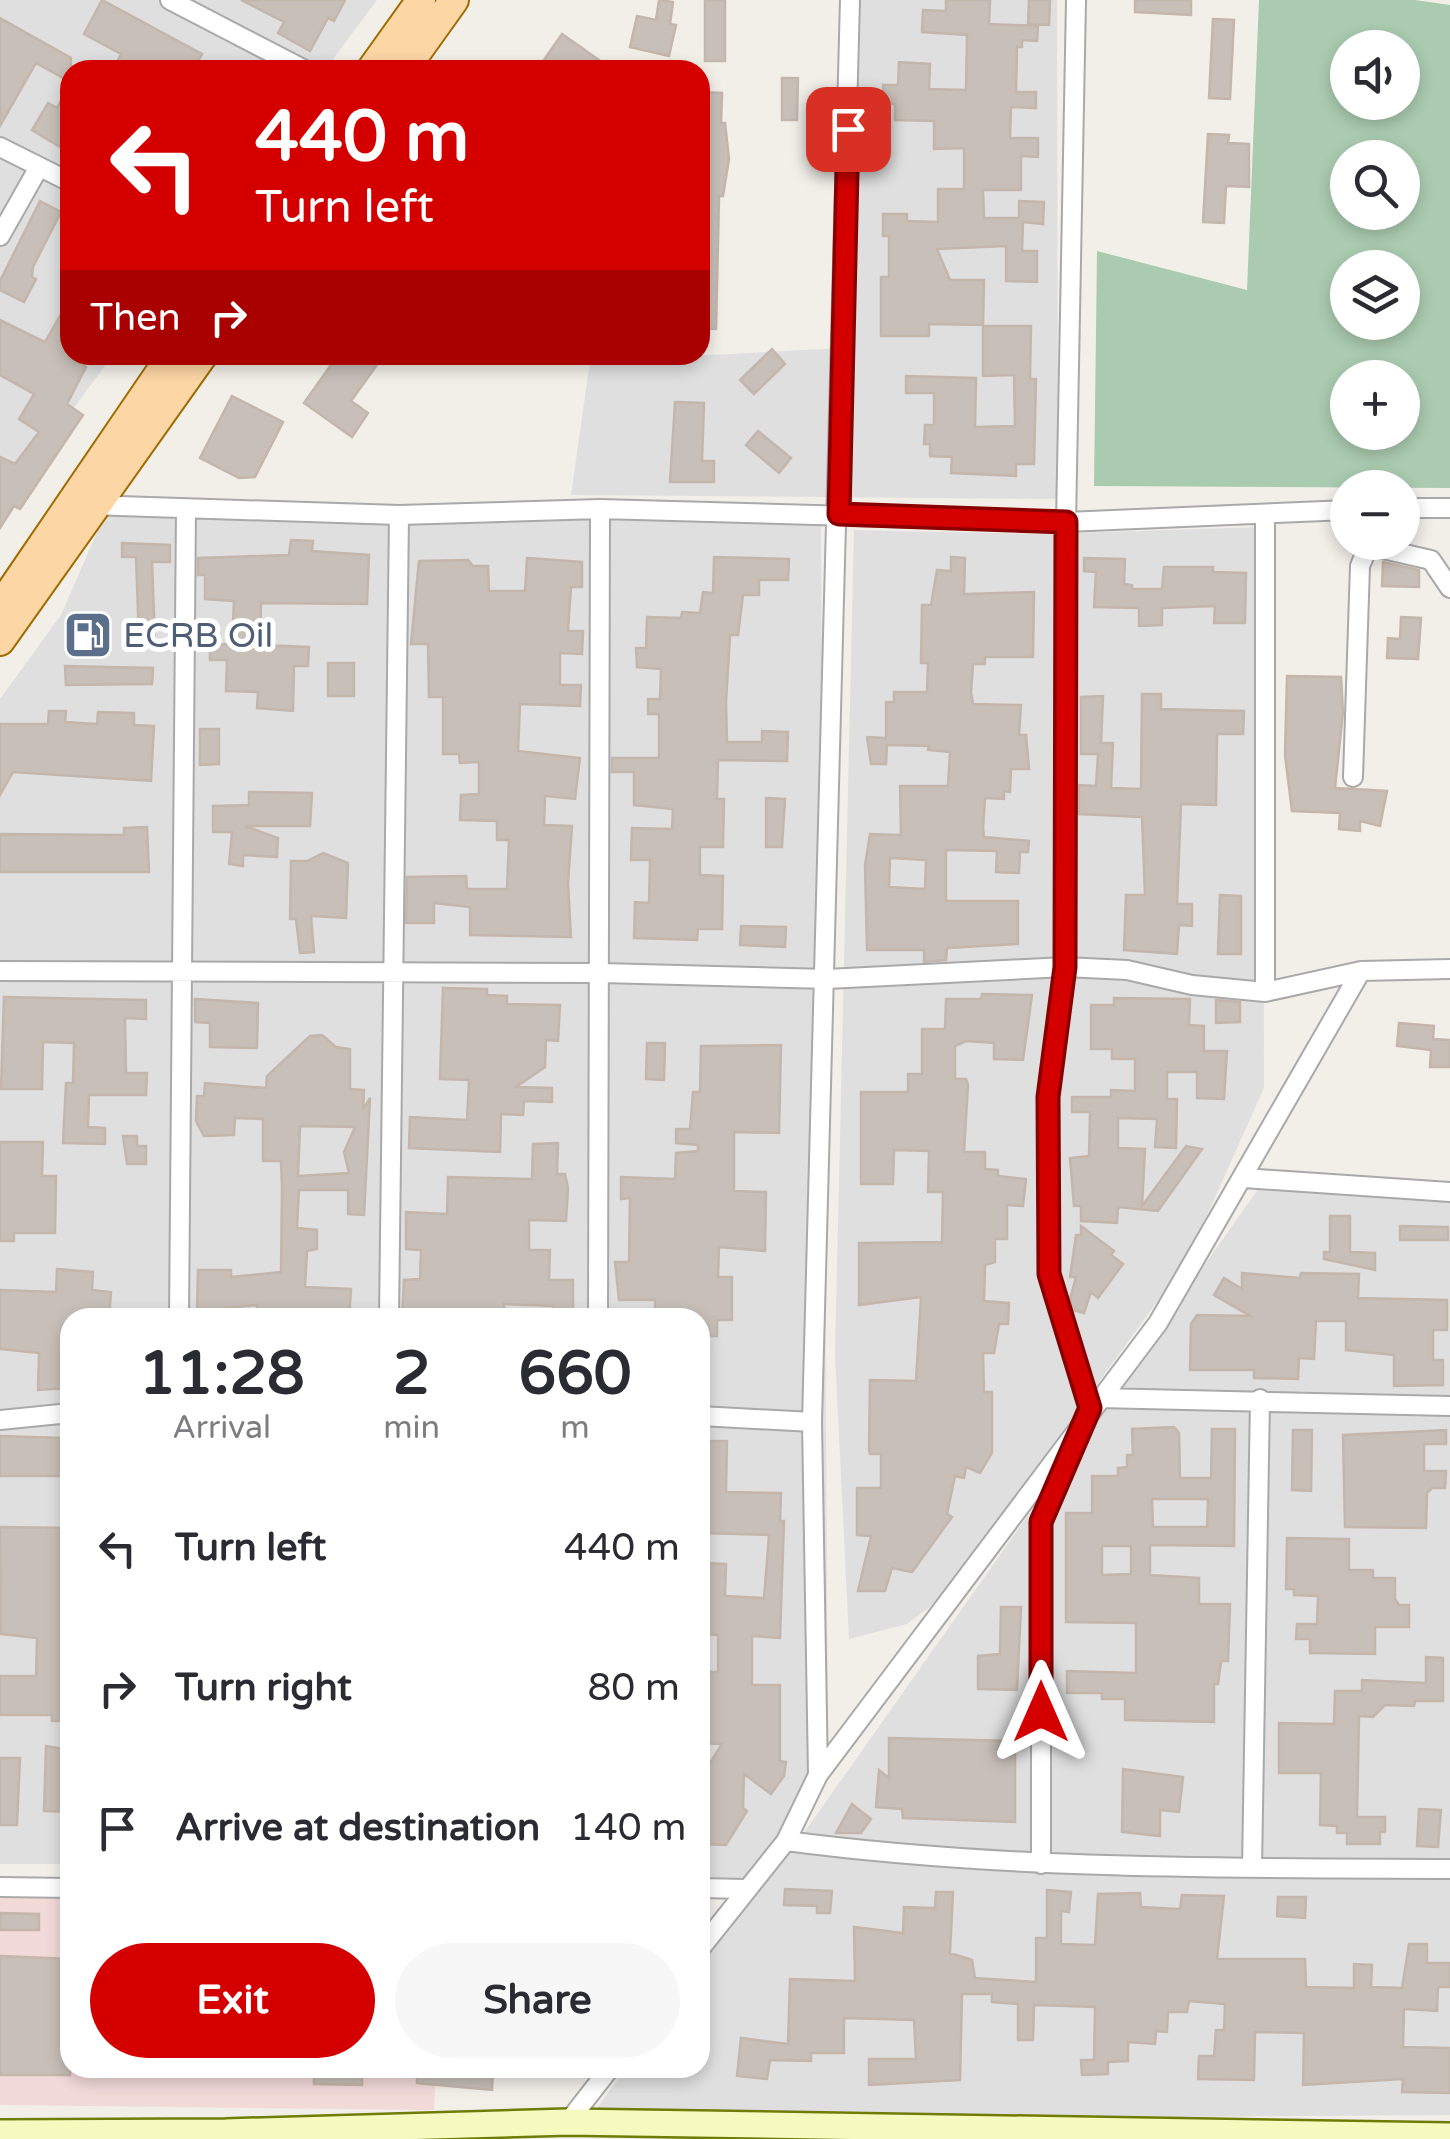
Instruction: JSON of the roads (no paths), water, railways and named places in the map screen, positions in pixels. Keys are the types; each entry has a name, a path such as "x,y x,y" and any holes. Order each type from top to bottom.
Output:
{"main road":[{"path":"377,60 422,0"},
{"path":"411,60 454,0"},
{"path":"84,505 166,365"},
{"path":"0,641 11,594 195,365"},
{"path":"0,2133 226,2132 568,2122 1450,2136"}],"street":[{"path":"170,0 287,60"},
{"path":"818,1775 812,1422 827,979 850,0"},
{"path":"1040,1864 1041,1522 1095,1403 1049,1274 1048,1097 1065,967 1066,522 1076,0"},
{"path":"0,147 60,177"},
{"path":"0,236 40,167"},
{"path":"84,505 399,515 600,509 1066,522 1330,511"},
{"path":"1420,508 1450,508"},
{"path":"179,1308 186,509"},
{"path":"598,1308 602,972 600,509"},
{"path":"1265,514 1265,992"},
{"path":"390,1308 399,515"},
{"path":"1420,557 1431,560 1450,588"},
{"path":"1353,777 1363,560"},
{"path":"0,971 602,972 827,979 1065,967 1128,970 1192,985 1265,992 1361,971 1450,969"},
{"path":"710,1936 786,1841 818,1775 1158,1323 1361,971"},
{"path":"1244,1178 1450,1192"},
{"path":"1095,1403 1260,1399 1450,1406"},
{"path":"1252,1868 1260,1399"},
{"path":"0,1420 60,1414"},
{"path":"710,1417 812,1422"},
{"path":"786,1841 886,1854 1040,1864 1450,1869"},
{"path":"0,1887 60,1888"},
{"path":"710,1888 746,1889"},
{"path":"568,2122 602,2078"}],"place":[{"name":"ECRB Oil","path":"88,635"}]}
